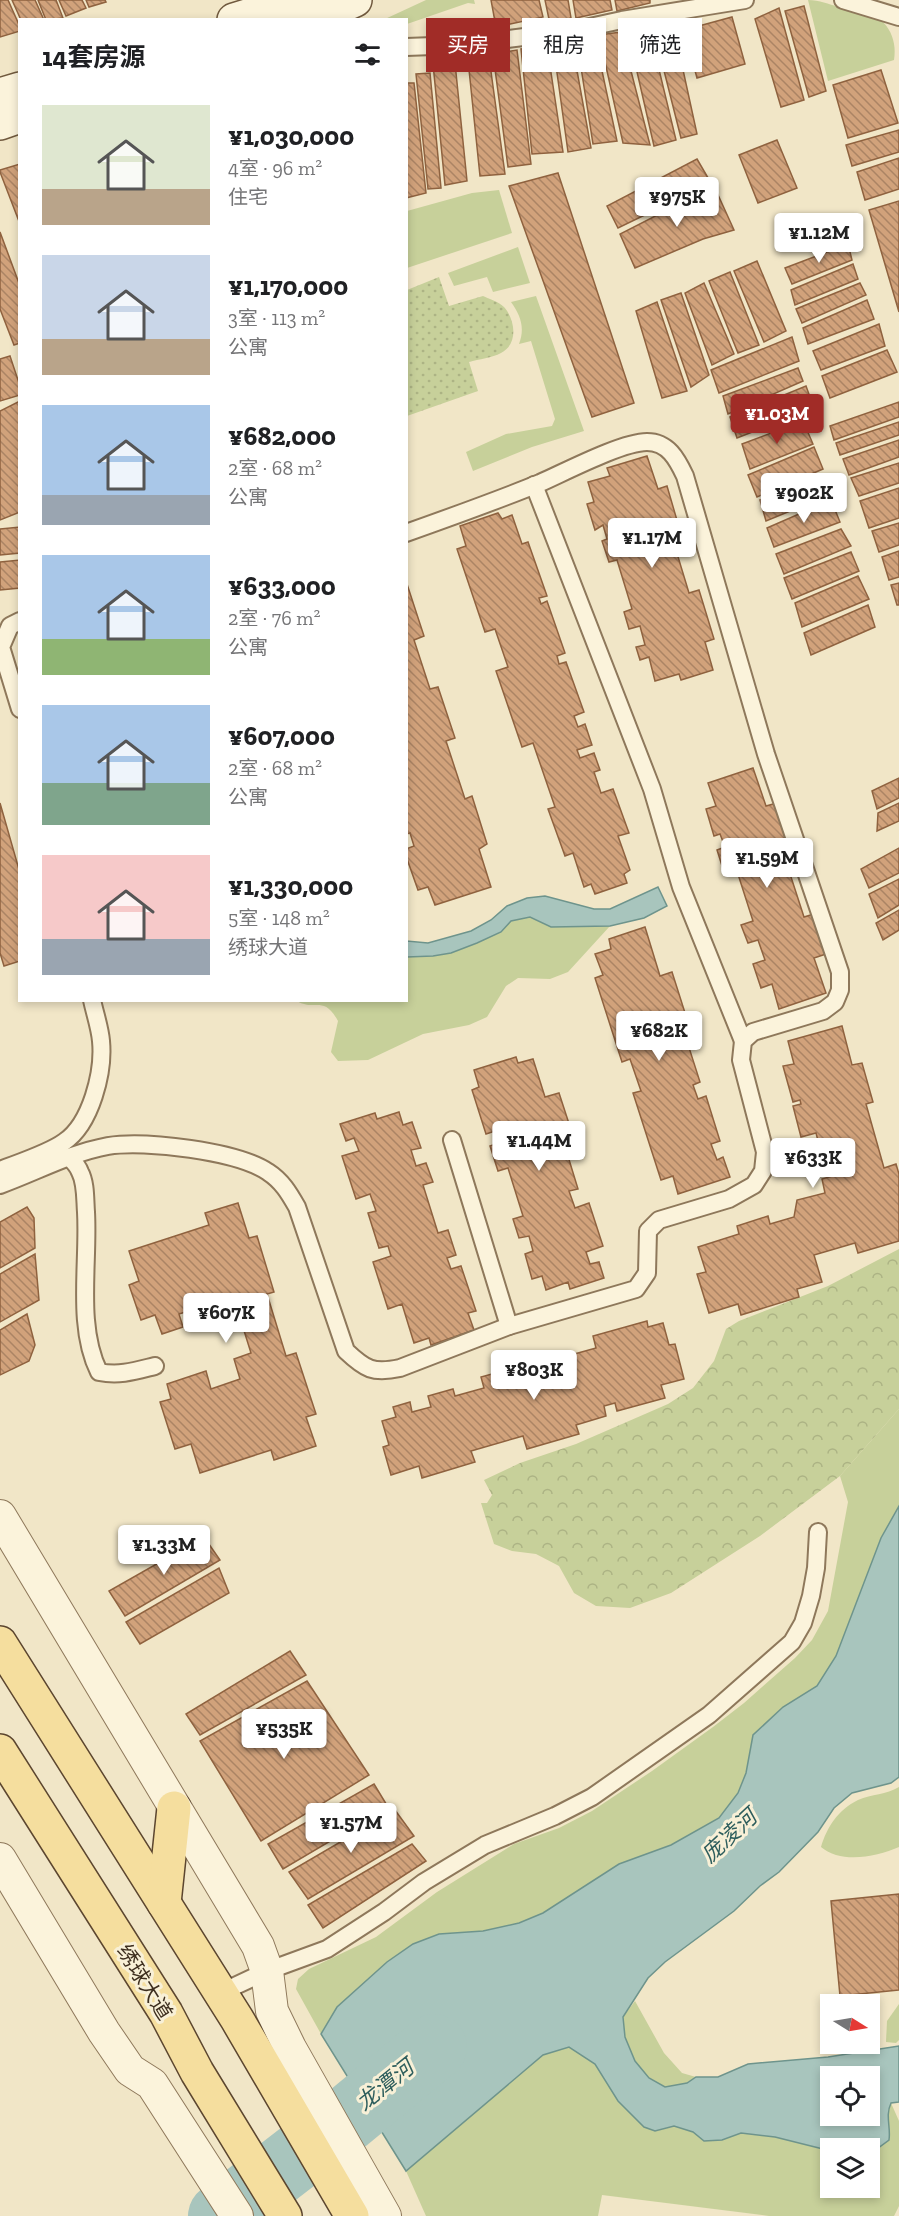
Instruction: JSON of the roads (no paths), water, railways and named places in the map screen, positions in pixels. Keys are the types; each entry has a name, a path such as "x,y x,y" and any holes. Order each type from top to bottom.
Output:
{"main road":[{"path":"257,18 316,13 355,0"},
{"path":"0,95 18,90"},
{"path":"0,123 18,117"},
{"path":"0,1643 228,2006 371,2210"},
{"name":"绣球大道","path":"0,1751 166,2013 197,2072 285,2216"},
{"path":"164,1903 174,1808"}],"street":[{"path":"0,1516 258,1946 267,1971 272,2011 371,2210"},
{"path":"0,1859 129,2070 152,2084 237,2216"}],"lane":[{"path":"408,47 461,45 536,36 745,0"},
{"path":"843,0 899,17"},
{"path":"408,532 534,485 628,445 648,442 661,445 674,454 685,476 766,754 840,972 840,990 835,1002 823,1011 753,1032 743,1041"},
{"path":"0,1185 69,1157 108,1146 154,1145 239,1159 268,1172 286,1188 297,1207 346,1351 362,1366 381,1372 400,1368 509,1326 636,1289 647,1274 648,1232 659,1220 729,1199 754,1185 764,1171 765,1152 741,1060 743,1041 681,887 652,789 534,485"},
{"path":"18,622 10,626 1,647 18,702"},
{"path":"0,1170 65,1142 82,1122 95,1093 101,1072 101,1040 92,1002"},
{"path":"452,1140 509,1326"},
{"path":"69,1157 81,1172 84,1188 87,1225 86,1323 92,1357 99,1372 112,1374 127,1374 155,1366"},
{"path":"228,2006 267,1971 327,1949 384,1912 424,1882 485,1845 555,1816 592,1797 709,1715 792,1642 803,1623 811,1596 816,1568 818,1532"}],"water":[{"path":"658,887 667,906 644,918 610,926 551,927 530,917 511,921 501,932 451,953 408,957 408,941 428,943 471,931 491,920 507,906 527,898 545,896 594,909 610,909"},
{"name":"庞凌河","path":"899,1506 899,1777 891,1783 852,1793 834,1808 818,1832 779,1872 760,1886 734,1911 665,1962 648,1978 623,2017 625,2037 635,2061 649,2078 665,2087 687,2083 696,2077 718,2077 748,2064 847,2054 880,2054 880,2049 899,2046 899,2102 891,2103 889,2108 889,2140 880,2147 880,2138 820,2138 820,2148 775,2137 741,2133 722,2140 704,2141 693,2132 674,2126 655,2131 644,2127 618,2101 595,2064 569,2047 543,2055 406,2171 321,2034 337,2007 387,1962 413,1944 439,1934 483,1931 519,1923 543,1913 619,1864 671,1845 719,1818 738,1793 746,1773 753,1735 783,1707 817,1686 836,1656 881,1538"}],"waterway":[{"name":"龙潭河","path":"221,2216 348,2118 434,2047"}]}
